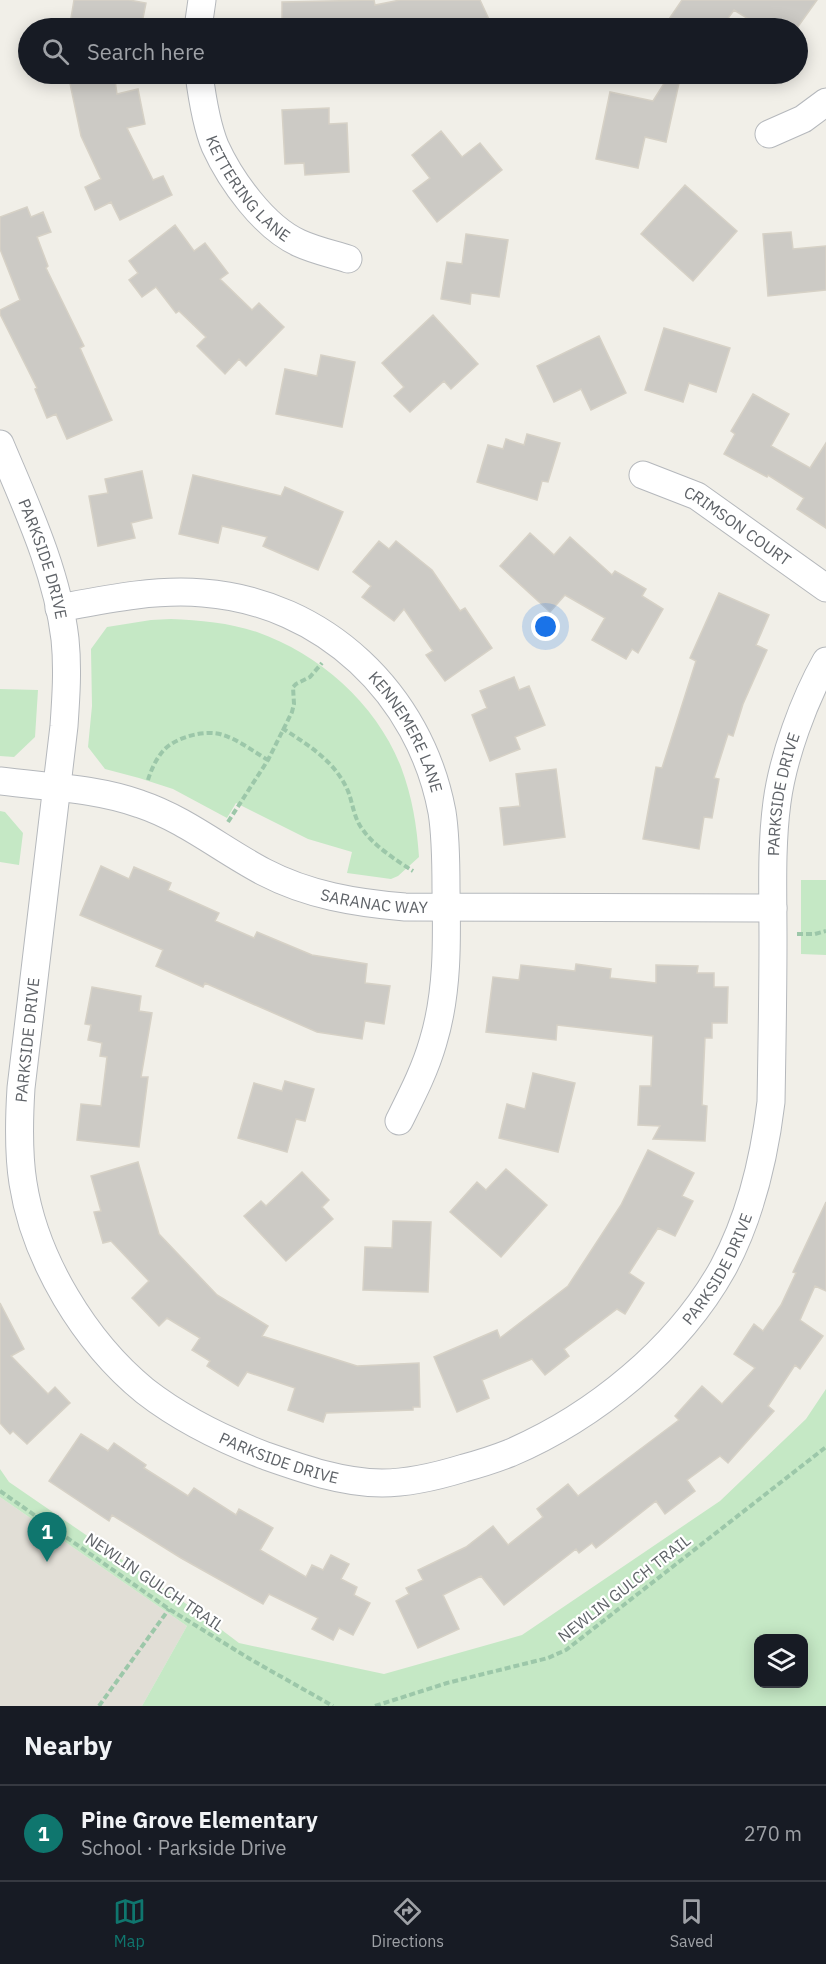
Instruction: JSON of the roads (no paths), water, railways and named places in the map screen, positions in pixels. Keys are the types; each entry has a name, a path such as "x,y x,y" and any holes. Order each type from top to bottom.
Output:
{"street":[{"path":"199,18 202,0"},
{"name":"KETTERING LANE","path":"201,84 206,116 215,145 231,174 250,201 273,226 298,243 348,259"},
{"path":"769,134 803,119 826,102"},
{"name":"PARKSIDE DRIVE","path":"0,444 50,571 64,637 66,696 21,1088 19,1124 20,1161 24,1188 43,1250 64,1292 95,1339 117,1365 145,1390 190,1420 254,1451 286,1463 349,1480 381,1483 430,1478 499,1457 536,1441 579,1414 640,1369 663,1348 700,1304 723,1268 746,1215 762,1164 771,1102 774,828 779,789 802,712 813,684 826,661"},
{"name":"CRIMSON COURT","path":"643,475 697,496 826,588"},
{"name":"KENNEMERE LANE","path":"59,608 150,593 205,593 236,598 273,609 310,625 340,644 381,682 395,700 420,743 437,791 445,839 446,906 441,1010 434,1042 423,1073 399,1121"},
{"name":"SARANAC WAY","path":"0,782 103,795 140,804 183,823 264,872 302,889 348,900 374,904 446,906 773,908"}],"place":[{"name":"Pine Grove Elementary","path":"47,1562"}]}
